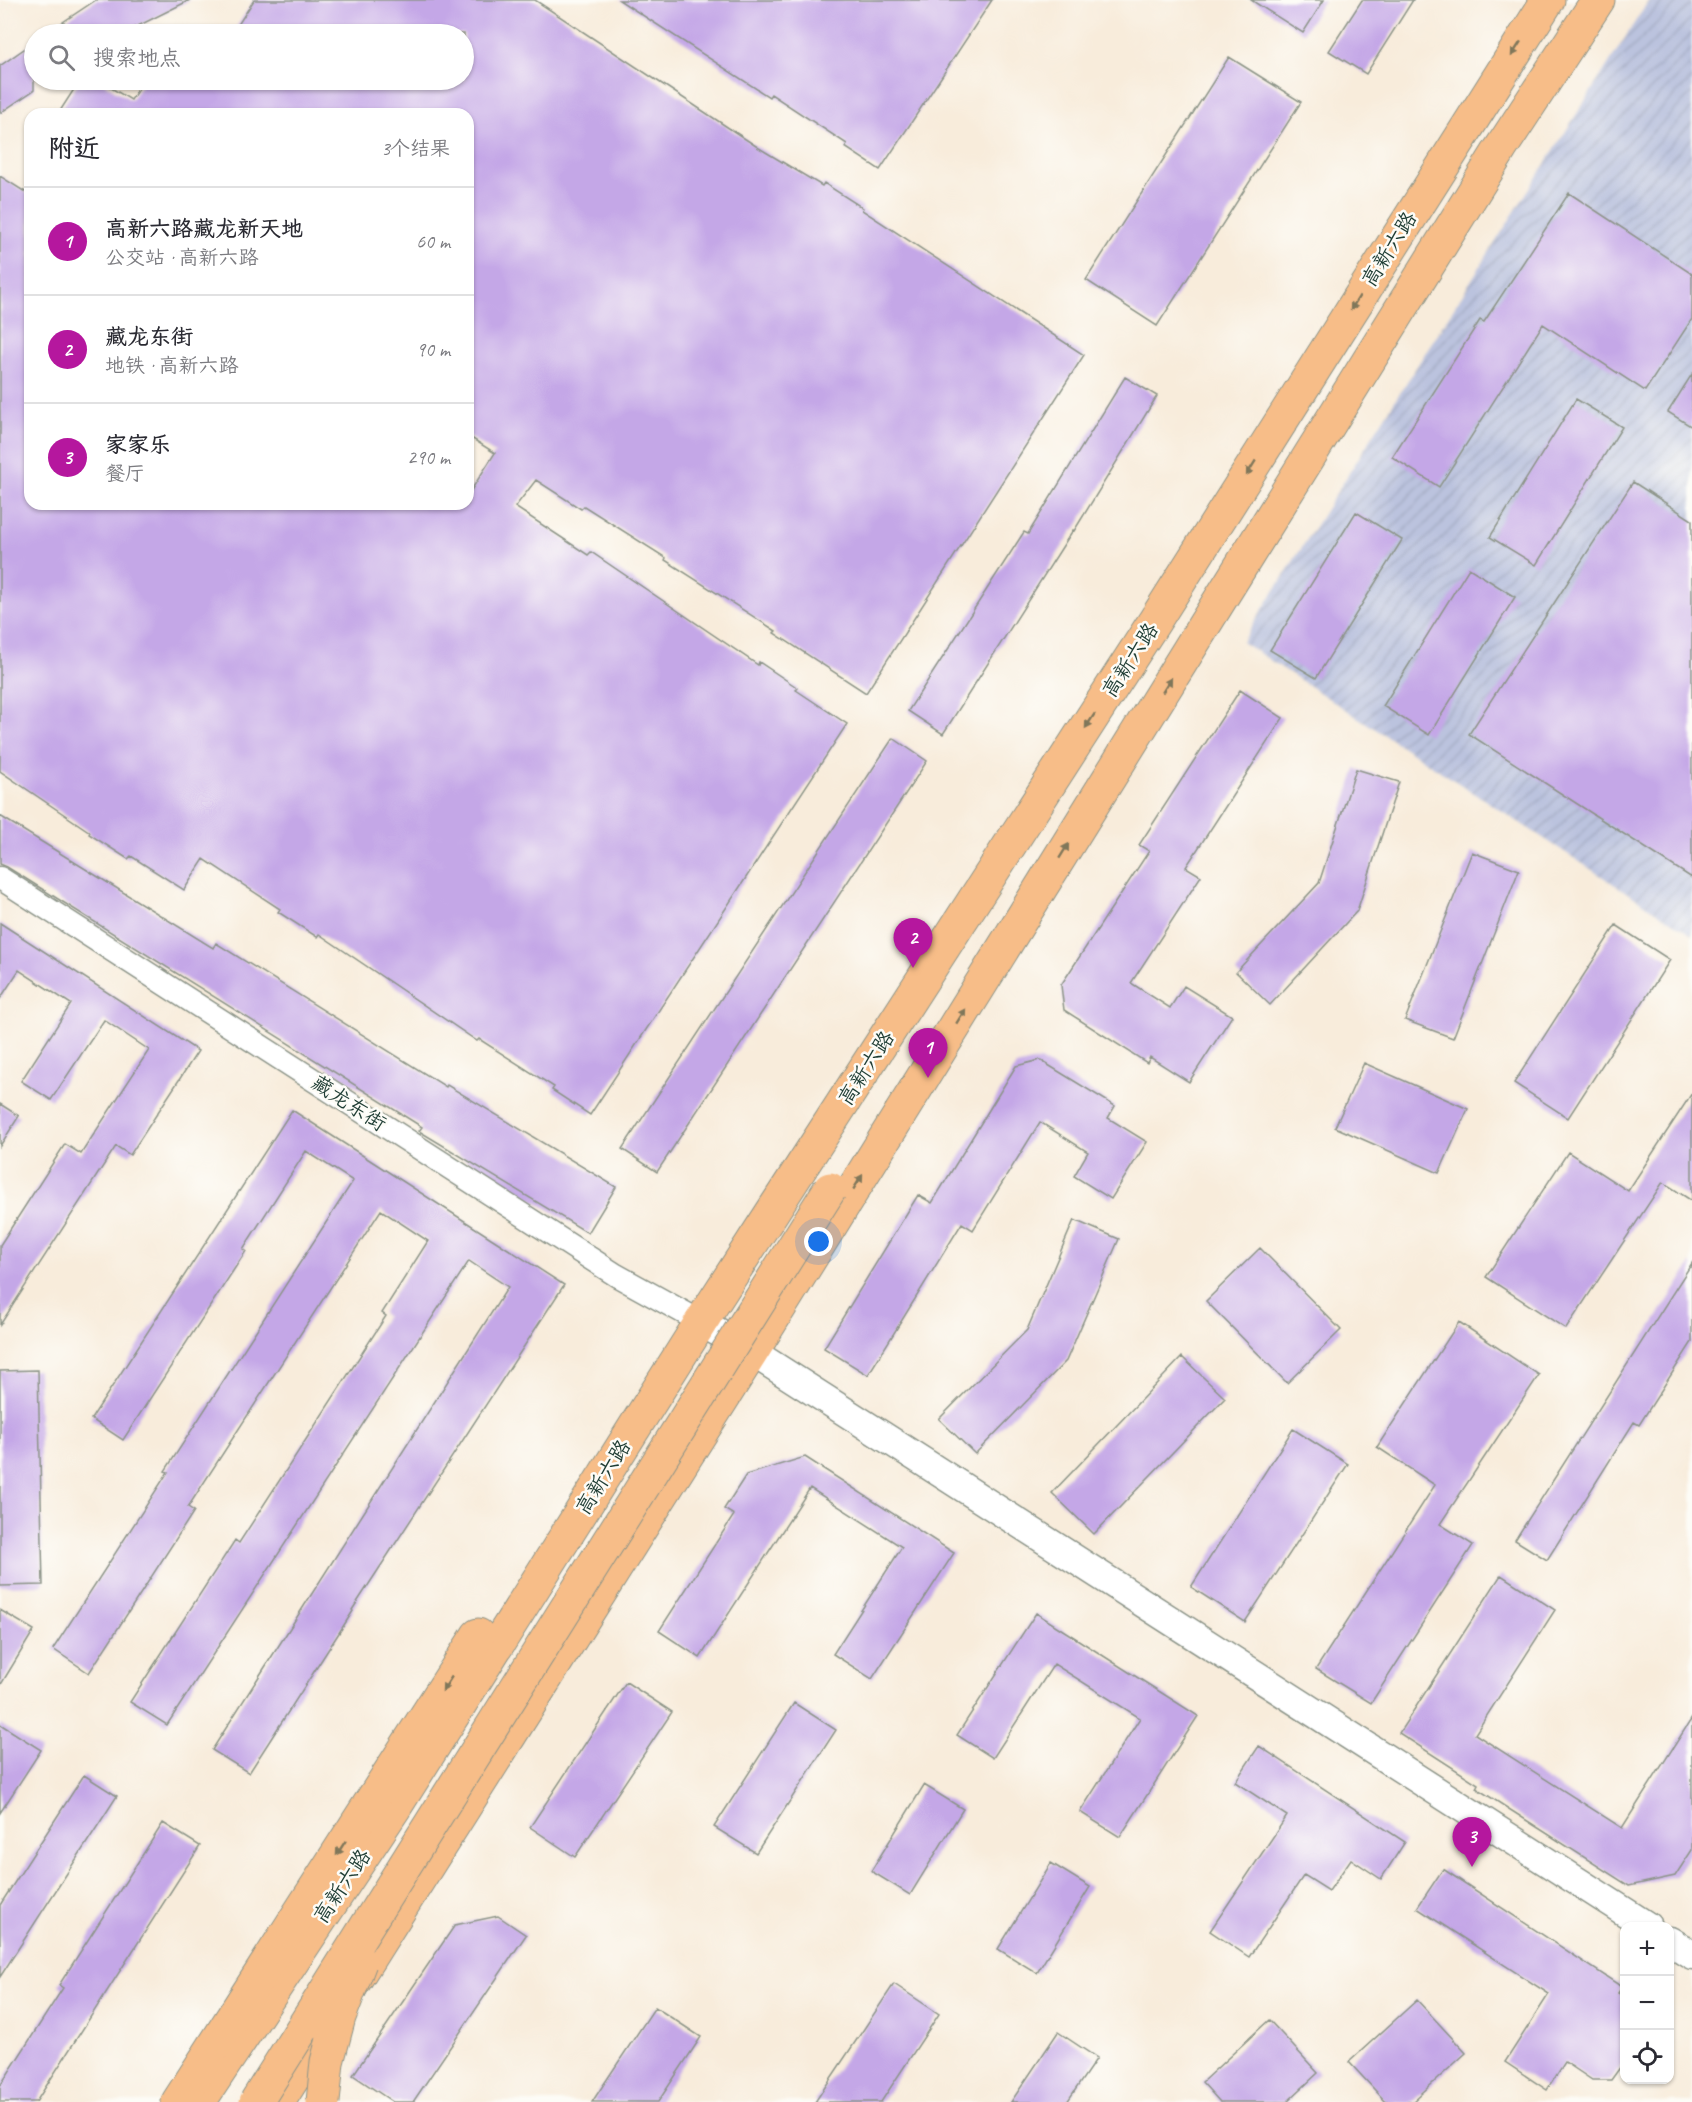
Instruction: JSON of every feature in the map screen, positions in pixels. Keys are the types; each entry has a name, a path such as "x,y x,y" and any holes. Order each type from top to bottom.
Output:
{"main road":[{"name":"高新六路","path":"199,2102 395,1807 700,1323 1154,622 1548,0"},
{"name":"高新六路","path":"278,2102 752,1352 1495,158 1598,0"},
{"path":"256,2102 830,1189"},
{"path":"178,2102 478,1635"},
{"path":"323,2102 327,2062 339,2017 362,1957 410,1856"}],"street":[{"name":"藏龙东街","path":"0,878 616,1275 700,1323"},
{"path":"700,1323 752,1352 1641,1922"},
{"path":"1674,1944 1692,1955"}],"shaded area":[{"path":"1649,0 1692,0 1692,935 1242,642"}],"building":[{"path":"96,0 190,0 142,24 60,24"},
{"path":"254,0 535,0 759,148 822,186 824,183 863,208 862,210 1084,355 866,693 774,633 776,631 665,560 666,558 584,506 581,509 536,480 515,507 588,555 591,552 758,665 759,662 798,688 796,690 847,724 590,1115 552,1090 554,1087 479,1039 477,1041 319,934 317,937 278,912 280,909 204,859 184,890 131,856 128,859 89,834 90,832 0,771 0,176 24,191 24,510 474,510 474,486 495,453 474,440 474,108 62,108 74,90 114,90 131,100 138,90 474,90 474,24 238,24"},
{"path":"619,0 992,0 880,170 845,147 847,144 771,94 769,97"},
{"path":"1251,0 1324,0 1303,33"},
{"path":"1362,0 1413,0 1366,74 1329,51"},
{"path":"24,49 24,90 34,90 0,113 0,66"},
{"path":"1229,57 1301,102 1157,326 1086,280"},
{"path":"1569,193 1692,274 1692,319 1645,391 1543,324 1439,487 1392,457 1480,320 1484,322"},
{"path":"1692,374 1692,427 1668,412"},
{"path":"1125,377 1157,396 1074,531 943,734 908,711 1024,532 1028,534"},
{"path":"1576,399 1622,427 1536,565 1490,537"},
{"path":"1633,482 1692,520 1692,878 1469,734"},
{"path":"1356,512 1402,540 1316,678 1270,650"},
{"path":"1469,568 1515,597 1429,735 1383,706"},
{"path":"1240,690 1283,718 1186,867 1201,876 1131,983 1170,1008 1184,986 1232,1016 1189,1082 1150,1057 1147,1063 1064,1010 1061,985 1149,851 1139,845"},
{"path":"893,738 927,761 657,1172 622,1149"},
{"path":"1356,769 1399,782 1357,911 1270,1005 1236,972 1319,883"},
{"path":"0,816 213,948 216,943 446,1087 447,1085 616,1187 588,1233 419,1131 422,1127 0,864"},
{"path":"1472,852 1519,870 1453,1038 1405,1020"},
{"path":"0,923 198,1051 130,1155 116,1146 0,1325 0,1245 65,1144 81,1154 149,1050 104,1020 51,1100 21,1081 71,1004 19,970 0,999"},
{"path":"1616,925 1670,960 1568,1118 1514,1083"},
{"path":"1040,1060 1115,1106 1108,1118 1147,1142 1111,1199 1074,1176 1088,1152 1040,1122 973,1230 962,1223 868,1375 824,1348 918,1195 932,1203 1016,1066"},
{"path":"1364,1063 1468,1109 1439,1173 1335,1127"},
{"path":"1692,1093 1692,1201 1663,1182 1566,1329 1486,1277 1568,1152 1628,1191"},
{"path":"0,1104 19,1116 0,1146"},
{"path":"292,1110 564,1285 352,1610 249,1773 212,1750 508,1287 469,1261 167,1725 130,1702 235,1540 239,1543 386,1316 382,1313 428,1241 381,1210 188,1507 194,1511 89,1673 53,1649 353,1181 306,1151 243,1249 246,1251 123,1440 91,1419"},
{"path":"1074,1220 1119,1239 1066,1361 975,1454 939,1419 1027,1330"},
{"path":"1260,1248 1341,1330 1287,1383 1206,1301"},
{"path":"1692,1263 1692,1342 1639,1425 1634,1422 1547,1560 1515,1540"},
{"path":"1459,1322 1539,1375 1440,1524 1473,1545 1371,1703 1316,1669 1435,1485 1377,1447"},
{"path":"1182,1357 1225,1398 1094,1534 1052,1493"},
{"path":"38,1370 43,1585 0,1586 0,1371"},
{"path":"1293,1429 1348,1464 1245,1622 1191,1587"},
{"path":"805,1457 954,1553 872,1679 833,1654 902,1547 810,1488 700,1658 659,1631 734,1515 724,1509 746,1475"},
{"path":"1501,1575 1555,1610 1475,1734 1622,1828 1692,1718 1692,1850 1675,1876 1629,1886 1476,1788 1478,1784 1399,1733"},
{"path":"0,1610 34,1630 0,1686"},
{"path":"1036,1613 1198,1716 1120,1837 1080,1812 1140,1718 1054,1664 993,1758 957,1735"},
{"path":"626,1682 672,1712 575,1857 530,1827"},
{"path":"794,1703 836,1730 756,1853 714,1827"},
{"path":"0,1724 41,1750 0,1813"},
{"path":"1259,1746 1405,1842 1381,1879 1351,1859 1329,1891 1304,1875 1249,1957 1210,1931 1287,1816 1235,1782"},
{"path":"84,1775 117,1796 0,1977 0,1905"},
{"path":"924,1785 963,1809 910,1895 871,1871"},
{"path":"163,1823 200,1846 36,2102 0,2102 0,2086 63,1988 59,1985"},
{"path":"1051,1863 1090,1887 1037,1973 998,1949"},
{"path":"1443,1869 1620,1986 1618,1993 1620,1994 1620,2068 1611,2080 1592,2080 1565,2062 1547,2090 1505,2062 1549,1994 1417,1908"},
{"path":"498,1916 526,1935 413,2102 393,2102 353,2075 455,1925"},
{"path":"894,1984 939,2014 881,2102 815,2102"},
{"path":"1417,2000 1466,2053 1412,2102 1386,2102 1349,2062"},
{"path":"655,2007 701,2037 658,2102 592,2102"},
{"path":"1269,2020 1318,2073 1287,2102 1220,2102 1202,2082"},
{"path":"1058,2032 1097,2058 1067,2102 1011,2102"}],"place":[{"name":"藏龙东街","path":"913,968"},
{"name":"高新六路藏龙新天地","path":"928,1078"},
{"name":"家家乐","path":"1472,1867"}]}
